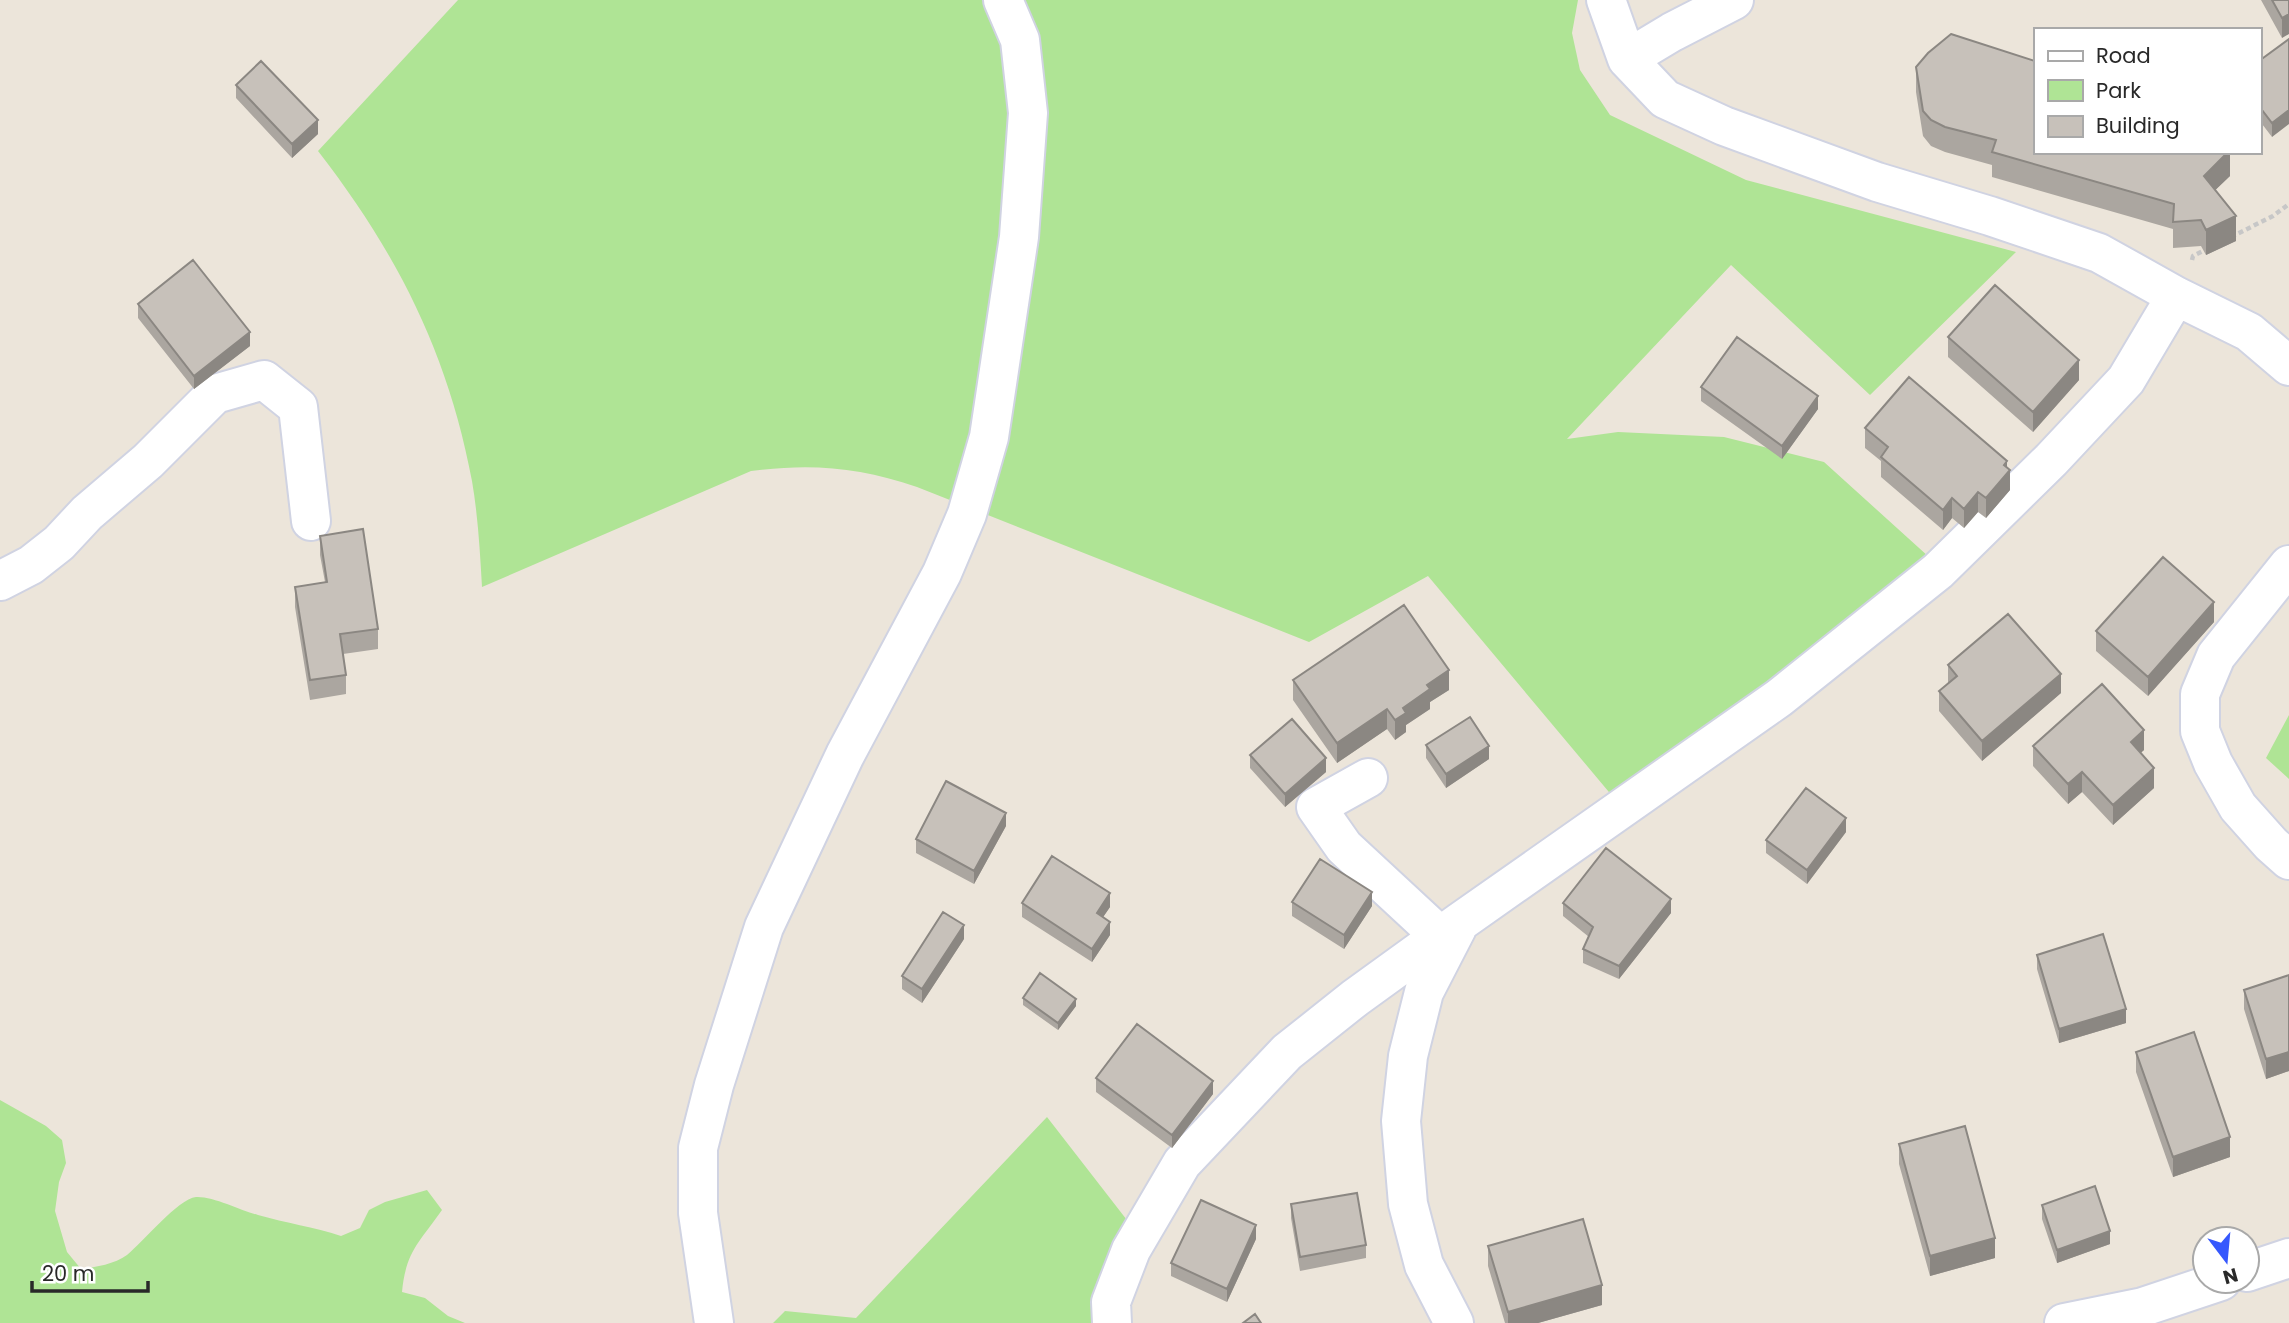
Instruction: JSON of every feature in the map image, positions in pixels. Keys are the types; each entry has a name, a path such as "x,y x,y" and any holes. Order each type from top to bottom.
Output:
{"street":[{"path":"714,1323 698,1213 698,1148 714,1085 764,927 845,755 942,573 967,514 989,437 1019,237 1028,113 1020,40 1003,0"},
{"path":"1606,0 1628,59 1665,99 1724,126 1877,182 2099,253 2176,296 2249,332 2289,366"},
{"path":"1628,59 1734,0"},
{"path":"1112,1323 1111,1302 1131,1250 1182,1163 1287,1052 1450,929 1779,698 1938,571 2051,460 2126,380 2176,296"},
{"path":"0,581 31,565 59,543 87,513 148,461 215,394 264,380 298,407 311,521"},
{"path":"2289,565 2216,656 2200,694 2200,731 2213,763 2238,807 2289,860"},
{"path":"1368,778 1316,807 1344,847 1450,929"},
{"path":"1450,929 1424,992 1408,1056 1401,1121 1408,1204 1424,1265 1454,1323"},
{"path":"2261,1267 2289,1258"},
{"path":"2064,1323 2143,1307 2191,1291"}],"path":[{"path":"2227,239 2273,216 2289,204"},
{"path":"2176,296 2193,256 2216,245"}],"green space":[{"path":"458,0 1578,0 1572,33 1580,70 1610,115 1746,180 2016,252 1870,395 1731,265 1567,439 1618,432 1724,437 1824,462 1929,557 1629,816 1428,576 1309,642 917,487 855,471 794,467 751,471 482,587 472,481 462,434 434,347 395,266 346,189 318,151"},
{"path":"2289,715 2289,779 2266,758"},
{"path":"0,1100 46,1126 62,1140 66,1163 59,1182 55,1211 67,1252 81,1269 105,1265 127,1255 170,1213 196,1197 341,1236 360,1228 369,1210 385,1202 427,1190 442,1210 410,1257 402,1292 425,1298 448,1316 465,1323 0,1323"},
{"path":"1047,1117 1130,1224 1113,1323 773,1323 785,1311 856,1318"}],"building":[{"path":"2272,0 2289,0 2289,14 2282,18"},
{"path":"1951,34 2034,61 2034,154 2226,154 2204,176 2236,216 2206,230 2201,220 2173,222 2174,204 1992,152 1996,140 1945,127 1931,120 1923,111 1916,67"},
{"path":"2289,39 2289,110 2272,123 2261,109 2261,60"},
{"path":"261,61 318,120 292,144 236,85"},
{"path":"193,260 250,332 194,376 138,304"},
{"path":"1995,285 2079,360 2033,412 1948,337"},
{"path":"1737,337 1818,396 1782,446 1701,387"},
{"path":"1909,377 2007,461 2004,465 2010,470 1986,498 1978,492 1964,509 1952,498 1943,510 1881,457 1888,447 1865,428"},
{"path":"363,529 378,629 340,634 346,675 310,680 295,587 327,582 320,536"},
{"path":"2163,557 2214,602 2148,677 2096,631"},
{"path":"1404,605 1449,670 1427,685 1430,689 1403,708 1406,713 1395,720 1387,709 1337,743 1293,680"},
{"path":"2008,614 2061,674 1982,741 1939,691 1957,676 1948,665"},
{"path":"2102,684 2144,730 2131,742 2154,768 2113,805 2082,772 2068,784 2033,746"},
{"path":"1470,717 1489,746 1446,774 1426,745"},
{"path":"1292,719 1326,758 1285,794 1250,755"},
{"path":"946,781 1006,813 974,871 916,839"},
{"path":"1806,788 1846,818 1807,870 1766,840"},
{"path":"1606,848 1671,899 1619,966 1583,949 1593,927 1563,903"},
{"path":"1052,856 1110,893 1097,913 1110,922 1092,949 1022,903"},
{"path":"1320,859 1372,892 1344,935 1292,902"},
{"path":"943,912 964,925 922,989 902,976"},
{"path":"2103,934 2126,1009 2059,1029 2037,955"},
{"path":"1040,973 1076,999 1058,1023 1023,998"},
{"path":"2289,975 2289,1052 2266,1059 2244,990"},
{"path":"1137,1024 1213,1081 1172,1135 1096,1078"},
{"path":"2194,1032 2230,1137 2173,1157 2136,1052"},
{"path":"1965,1126 1995,1238 1930,1256 1899,1144"},
{"path":"2095,1186 2110,1231 2057,1250 2042,1205"},
{"path":"1357,1193 1366,1245 1300,1257 1291,1204"},
{"path":"1201,1200 1256,1225 1227,1289 1171,1263"},
{"path":"1583,1219 1602,1285 1508,1312 1488,1246"},
{"path":"1255,1314 1261,1323 1243,1323"}]}
